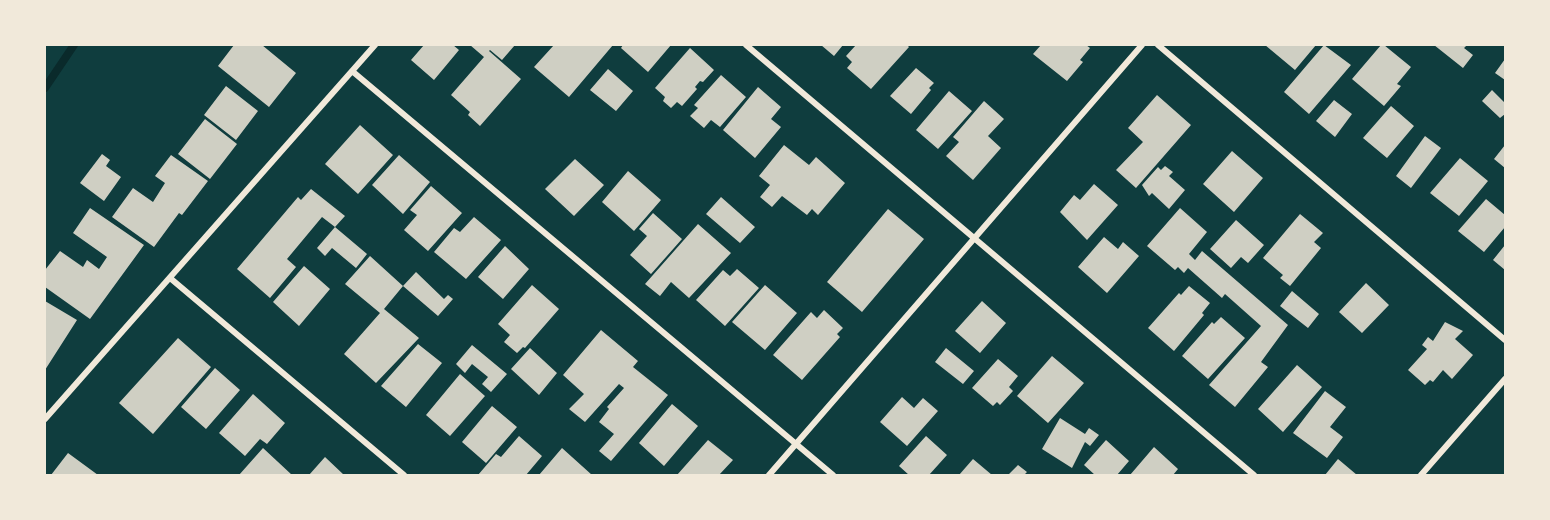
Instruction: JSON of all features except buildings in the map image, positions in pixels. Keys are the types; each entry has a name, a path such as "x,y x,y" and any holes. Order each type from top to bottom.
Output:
{"street":[{"path":"45,419 375,45"},
{"path":"746,45 1254,475"},
{"path":"769,475 1142,45"},
{"path":"1158,45 1505,340"},
{"path":"352,71 833,475"},
{"path":"170,278 404,475"},
{"path":"1421,475 1505,379"}],"waterway":[{"path":"45,88 74,45"}]}
